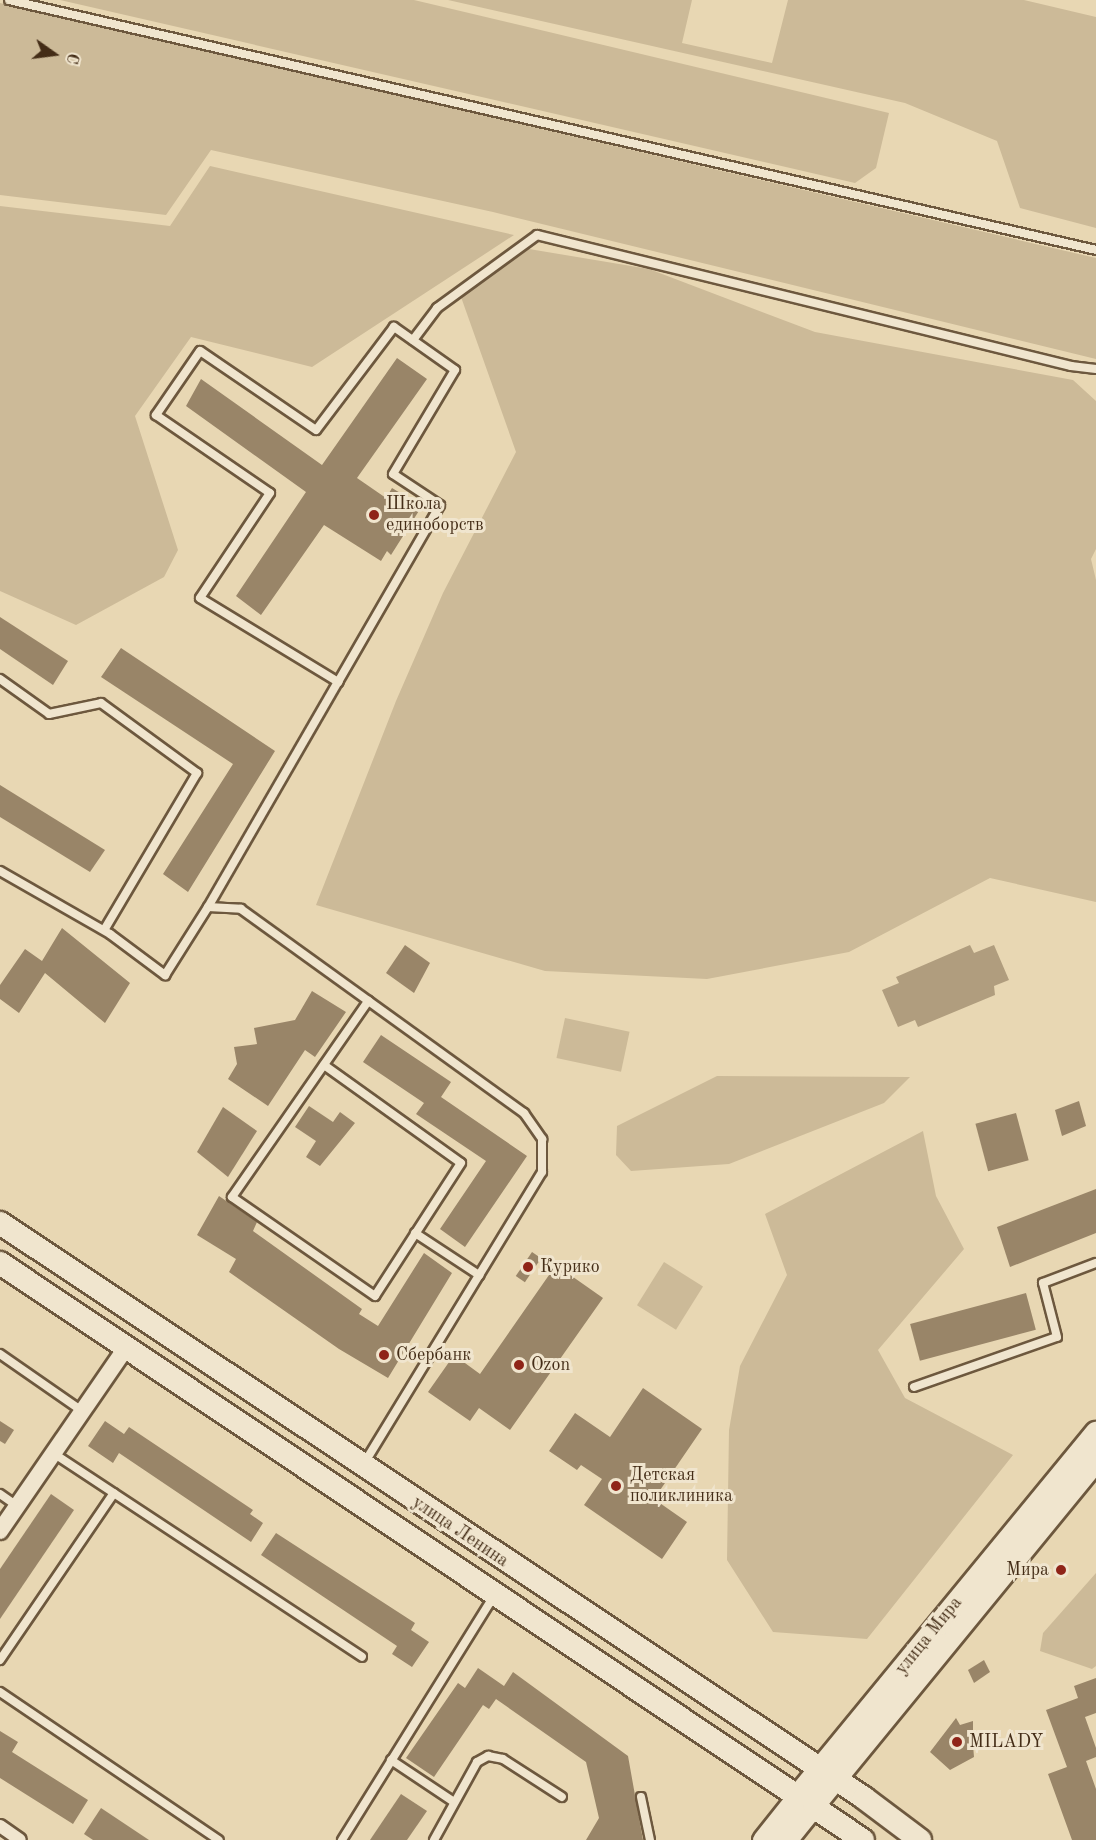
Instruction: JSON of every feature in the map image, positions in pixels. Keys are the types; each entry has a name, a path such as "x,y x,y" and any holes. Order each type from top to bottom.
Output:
{"main road":[{"name":"улица Ленина","path":"0,1223 362,1467 827,1774 920,1840"},
{"name":"улица Ленина","path":"0,1263 863,1840"},
{"path":"126,1348 143,1319"},
{"name":"улица Мира","path":"806,1801 1096,1433"},
{"name":"улица Мира","path":"827,1774 1096,1460"},
{"path":"345,1493 362,1467"}],"street":[{"path":"0,1531 126,1348"},
{"name":"улица Мира","path":"763,1840 806,1801"},
{"name":"улица Мира","path":"786,1840 806,1801"},
{"path":"0,1826 20,1840"}],"lane":[{"path":"9,0 1096,250"},
{"path":"413,340 437,308 537,235 1071,366 1096,369"},
{"path":"0,871 104,930 165,975 208,907 441,505 393,474 455,370 394,327 316,430 201,351 156,415 270,493 200,598 338,682"},
{"path":"0,679 49,714 101,704 198,773 104,930"},
{"path":"208,907 241,909 524,1113 542,1139 542,1172 362,1467"},
{"path":"324,1065 461,1163 375,1296 232,1197 368,1001"},
{"path":"415,1233 479,1275"},
{"path":"914,1387 1057,1337 1043,1282 1096,1263"},
{"path":"0,1354 82,1411"},
{"path":"53,1454 362,1657"},
{"path":"0,1660 114,1493"},
{"path":"0,1494 17,1506"},
{"path":"342,1840 495,1593"},
{"path":"0,1692 219,1840"},
{"path":"435,1840 477,1762 488,1756 503,1759 562,1797"},
{"path":"391,1760 454,1802"},
{"path":"641,1797 650,1840"}],"shaded area":[{"path":"60,0 414,0 889,113 876,168 855,183"},
{"path":"448,0 692,0 682,43 772,63 788,0 1024,0 1096,17 1096,228 1020,208 997,141 905,103"},
{"path":"0,3 1096,258 1096,359 493,212 211,150 166,215 0,195"},
{"path":"210,166 514,235 312,367 191,337 135,416 178,550 164,577 76,625 0,591 0,206 170,226"},
{"path":"529,249 649,269 815,332 1073,380 1096,401 1096,549 1091,559 1096,580 1096,902 990,878 849,952 707,979 545,971 316,905 396,701 443,593 516,452 461,297"},
{"path":"970,945 974,953 994,945 1009,980 994,986 995,995 918,1027 915,1020 898,1027 882,990 899,983 896,977"},
{"path":"565,1018 630,1032 621,1072 556,1058"},
{"path":"717,1076 910,1077 884,1103 729,1164 631,1171 616,1155 617,1126"},
{"path":"923,1131 936,1196 964,1249 878,1350 905,1398 1013,1455 867,1639 773,1632 727,1560 729,1430 740,1366 787,1275 765,1214"},
{"path":"664,1262 703,1286 676,1330 637,1305"},
{"path":"1096,1573 1096,1666 1092,1669 1040,1651 1043,1633"}],"building":[{"path":"397,358 427,379 357,478 386,498 392,488 422,506 391,555 387,551 381,561 324,525 261,615 236,596 306,492 186,406 201,379 322,465"},
{"path":"0,617 68,661 53,685 0,649"},
{"path":"121,648 275,751 188,892 163,874 233,764 101,677"},
{"path":"0,785 105,850 90,872 0,817"},
{"path":"62,928 130,983 105,1023 45,973 19,1013 0,999 0,985 25,949 42,961"},
{"path":"405,945 430,963 414,993 386,973"},
{"path":"312,991 346,1012 315,1057 305,1050 268,1106 228,1079 237,1064 234,1047 257,1044 254,1028 295,1020"},
{"path":"381,1035 451,1082 441,1097 527,1156 465,1247 440,1229 486,1161 416,1114 424,1103 363,1062"},
{"path":"1079,1101 1086,1126 1062,1136 1055,1110"},
{"path":"309,1106 333,1122 340,1112 355,1123 320,1166 306,1157 316,1141 295,1127"},
{"path":"223,1107 257,1131 228,1177 197,1152"},
{"path":"1016,1113 1029,1160 988,1171 975,1124"},
{"path":"1096,1189 1096,1233 1010,1267 997,1227"},
{"path":"219,1196 257,1222 253,1231 362,1309 359,1314 378,1326 424,1253 452,1273 388,1378 339,1349 229,1272 236,1259 197,1235"},
{"name":"Курико","path":"532,1252 541,1258 525,1282 516,1276"},
{"path":"556,1265 603,1298 510,1430 479,1408 470,1421 428,1392 454,1355 480,1374"},
{"path":"1026,1293 1036,1330 920,1361 910,1324"},
{"path":"643,1388 702,1429 654,1499 687,1522 662,1559 584,1505 602,1479 581,1465 577,1470 549,1451 575,1413 610,1437"},
{"path":"0,1421 14,1430 5,1444 0,1441"},
{"path":"105,1421 124,1434 129,1427 253,1510 250,1514 263,1523 251,1542 119,1453 113,1463 88,1446"},
{"path":"51,1494 74,1510 0,1619 0,1569"},
{"path":"276,1533 415,1623 411,1630 429,1642 412,1667 392,1654 397,1646 261,1555"},
{"path":"984,1660 990,1672 974,1683 968,1670"},
{"path":"478,1668 504,1686 513,1672 628,1756 643,1840 586,1840 599,1818 586,1762 496,1699 489,1709 483,1705 434,1777 406,1758 458,1683 465,1688"},
{"path":"1096,1678 1096,1713 1085,1717 1096,1748 1096,1757 1086,1761 1096,1789 1096,1840 1072,1840 1048,1774 1067,1767 1046,1710 1078,1698 1074,1686"},
{"name":"МILADY","path":"956,1718 960,1725 973,1721 973,1732 981,1739 973,1745 974,1757 950,1770 930,1752"},
{"path":"0,1731 18,1742 12,1752 88,1800 73,1824 0,1778"},
{"path":"401,1794 427,1811 407,1840 370,1840"},
{"path":"101,1808 149,1840 93,1840 84,1834"}],"place":[{"name":"Школа единоборств","path":"374,515"},
{"name":"Курико","path":"528,1267"},
{"name":"Сбербанк","path":"384,1355"},
{"name":"Ozon","path":"519,1365"},
{"name":"Детская поликлиника","path":"616,1486"},
{"name":"Мира","path":"1061,1570"},
{"name":"МILADY","path":"957,1742"}]}
